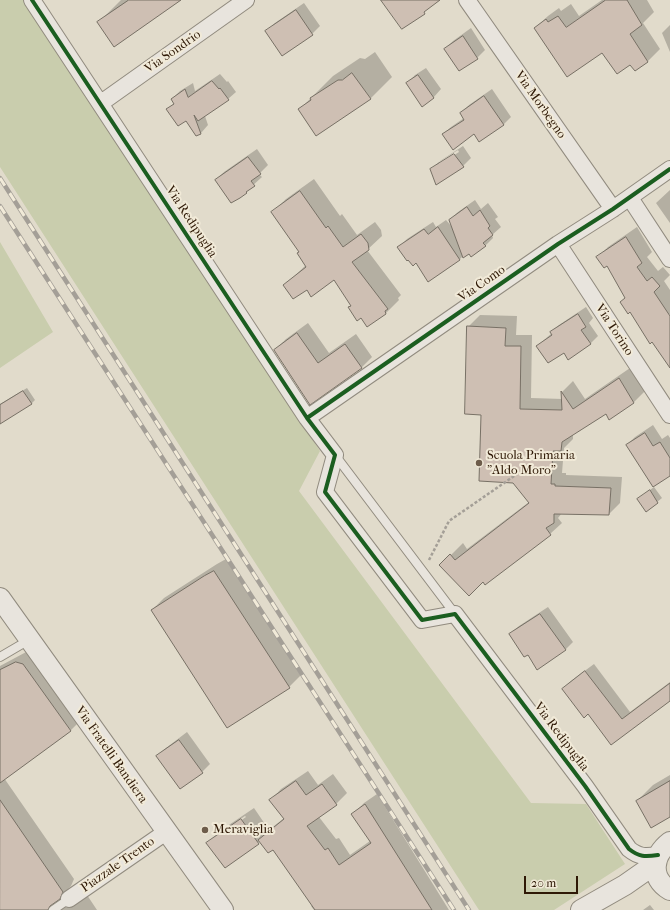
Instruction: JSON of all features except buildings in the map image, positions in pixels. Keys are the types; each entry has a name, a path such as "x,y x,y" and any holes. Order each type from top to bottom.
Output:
{"street":[{"name":"Via Redipuglia","path":"32,0 307,418 335,455"},
{"name":"Via Sondrio","path":"101,103 246,0"},
{"name":"Via Morbegno","path":"467,0 613,209"},
{"name":"Via Como","path":"307,418 558,244 630,198 670,169"},
{"path":"630,198 670,259"},
{"name":"Via Torino","path":"558,244 670,415"},
{"path":"335,455 325,492 422,620 455,614"},
{"name":"Via Fratelli Bandiera","path":"0,598 223,910"},
{"name":"Via Redipuglia","path":"455,614 585,786 629,849 637,855 649,857 661,854"},
{"name":"Piazzale Trento","path":"69,899 166,832"},
{"path":"582,910 625,885 661,854"},
{"path":"661,854 658,878 668,889"},
{"path":"625,885 668,889"}],"lane":[{"name":"Via Redipuglia","path":"335,455 455,614"},
{"path":"0,657 29,640"},
{"path":"53,910 69,899"}],"path":[{"path":"423,572 449,521 517,474"}],"green space":[{"path":"0,0 26,0 320,451 299,491 531,803 586,804 625,864 554,910 479,910 0,167"},
{"path":"0,242 53,332 0,368"}],"railway":[{"path":"0,178 469,910"},
{"path":"0,206 454,910"}],"cycle path":[{"path":"32,0 307,418 335,455 325,492 422,620 455,614 585,786 629,849 642,856 658,855"},
{"path":"307,418 558,244 613,209 670,169"}],"place":[{"name":"Scuola Primaria \"Aldo Moro\"","path":"479,463"},
{"name":"Meraviglia","path":"205,830"}]}
